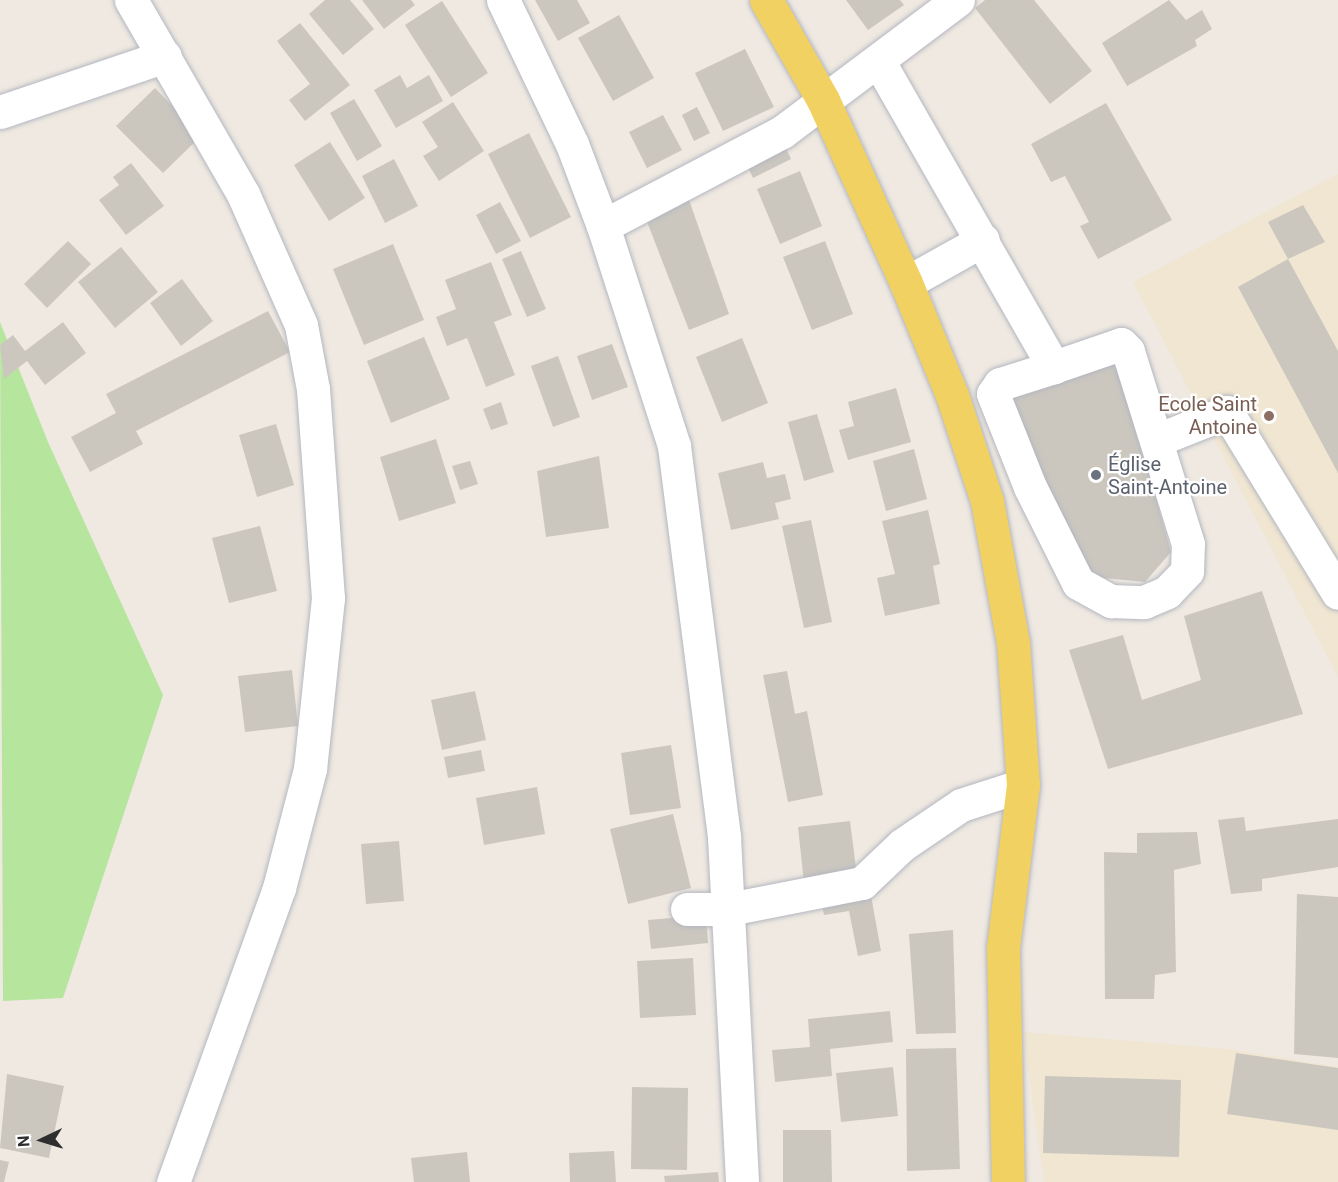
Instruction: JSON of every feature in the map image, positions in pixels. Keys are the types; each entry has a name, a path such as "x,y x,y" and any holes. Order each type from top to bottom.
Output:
{"main road":[{"path":"766,0 823,100 906,283 952,395 987,501 1013,642 1023,785 1002,957 1008,1182"}],"street":[{"path":"131,0 243,194 301,325 313,389 328,598 310,769 279,888 173,1182"},
{"path":"503,0 572,144 603,226 674,447 729,909 742,1182"},
{"path":"603,226 782,132 823,100 879,62 958,0"},
{"path":"0,112 165,56"},
{"path":"879,62 1054,367"},
{"path":"906,283 983,240"},
{"path":"1125,347 1157,440 1188,544 1186,571 1167,592 1144,602 1111,601 1078,583 1030,487 993,394 1000,384 1125,347"},
{"path":"1157,440 1227,412 1338,593"},
{"path":"987,501 1030,487"},
{"path":"687,909 729,909 862,883 902,845 961,805 1023,785"}],"shaded area":[{"name":"Ecole Saint Antoine","path":"1338,174 1338,677 1133,282"},
{"path":"1023,1032 1228,1049 1338,1067 1338,1182 1044,1182"}],"green space":[{"path":"0,322 48,442 163,695 63,998 3,1001"}],"building":[{"path":"325,0 350,0 374,29 343,55 309,14"},
{"path":"362,0 411,0 415,5 384,29"},
{"path":"535,0 577,0 590,23 558,41"},
{"path":"846,0 900,0 904,5 868,30"},
{"path":"985,0 1034,0 1092,71 1050,104 975,8"},
{"path":"1169,0 1186,20 1202,10 1212,29 1195,40 1197,46 1127,86 1102,43"},
{"path":"442,1 488,73 451,97 405,25"},
{"path":"619,15 654,78 613,101 578,38"},
{"path":"300,23 350,85 305,121 289,100 310,84 277,41"},
{"path":"745,49 774,107 723,131 695,73"},
{"path":"400,75 407,88 429,75 443,101 396,128 374,90"},
{"path":"155,88 201,136 163,173 116,126"},
{"path":"354,99 382,146 357,161 330,113"},
{"path":"453,102 484,151 439,181 423,156 438,147 422,122"},
{"path":"1106,103 1172,220 1098,259 1080,226 1089,222 1065,176 1051,182 1031,144"},
{"path":"697,107 710,133 694,141 682,115"},
{"path":"663,115 682,150 647,168 629,132"},
{"path":"529,133 571,217 530,238 488,154"},
{"path":"782,140 791,159 753,178 744,159"},
{"path":"330,142 365,198 329,221 294,165"},
{"path":"394,159 418,206 385,223 362,176"},
{"path":"131,163 164,206 126,235 99,200 119,185 113,177"},
{"path":"800,171 822,226 780,244 757,189"},
{"path":"688,197 729,314 689,330 644,214"},
{"path":"500,202 521,241 496,254 476,215"},
{"path":"1303,205 1325,242 1288,259 1268,222"},
{"path":"68,241 91,264 47,308 24,284"},
{"path":"825,241 853,314 812,330 783,257"},
{"path":"393,244 424,320 364,345 333,269"},
{"path":"121,247 158,292 115,328 78,282"},
{"path":"521,251 546,309 527,317 502,259"},
{"path":"1288,259 1338,351 1338,473 1238,287"},
{"path":"491,262 512,315 494,322 515,375 486,387 467,338 447,346 436,317 456,309 445,280"},
{"path":"182,279 213,321 181,346 150,303"},
{"path":"268,311 290,352 136,431 143,444 90,472 71,437 116,413 106,394"},
{"path":"63,322 86,353 45,385 27,361 4,379 0,345 13,335 25,351"},
{"path":"424,337 450,399 391,423 367,361"},
{"path":"742,338 768,403 722,422 696,357"},
{"path":"612,344 628,387 592,400 577,356"},
{"path":"558,356 580,417 553,427 531,366"},
{"name":"Église Saint-Antoine","path":"1117,359 1171,552 1145,582 1094,577 1004,397"},
{"path":"896,388 911,442 848,460 839,430 854,426 848,402"},
{"path":"501,402 508,424 491,430 483,409"},
{"path":"817,414 834,472 804,481 788,422"},
{"path":"276,424 294,485 257,497 239,435"},
{"path":"436,439 456,503 399,521 380,457"},
{"path":"914,449 927,499 886,511 873,461"},
{"path":"599,456 609,528 546,537 537,471"},
{"path":"470,461 478,484 460,490 452,466"},
{"path":"763,462 767,478 785,474 791,499 775,503 779,519 731,530 718,473"},
{"path":"928,510 940,564 933,566 940,604 885,616 877,578 895,574 882,521"},
{"path":"811,520 832,622 804,628 782,526"},
{"path":"260,526 277,591 229,603 212,538"},
{"path":"1262,591 1303,714 1108,769 1069,650 1123,635 1142,700 1201,680 1184,616"},
{"path":"292,670 298,726 245,732 238,676"},
{"path":"787,671 795,714 807,711 823,795 788,802 763,675"},
{"path":"475,691 486,740 442,750 431,700"},
{"path":"671,745 681,808 630,815 621,753"},
{"path":"481,750 485,771 448,778 444,757"},
{"path":"537,787 545,834 484,845 476,798"},
{"path":"673,814 691,888 628,904 610,829"},
{"path":"1244,817 1246,831 1338,819 1338,867 1262,879 1262,891 1231,894 1218,820"},
{"path":"850,821 857,876 804,883 798,827"},
{"path":"1197,832 1201,864 1174,870 1176,972 1155,975 1154,999 1105,999 1104,852 1137,853 1137,833"},
{"path":"399,841 404,901 366,904 361,844"},
{"path":"870,890 881,951 858,956 849,911 824,915 821,900"},
{"path":"1297,894 1338,897 1338,1058 1294,1054"},
{"path":"706,915 708,943 651,949 648,920"},
{"path":"953,930 956,1033 916,1034 909,934"},
{"path":"693,958 696,1015 640,1018 637,961"},
{"path":"890,1011 893,1042 830,1049 832,1076 775,1082 772,1050 810,1047 808,1019"},
{"path":"956,1048 960,1169 907,1171 906,1049"},
{"path":"1236,1053 1338,1068 1338,1130 1227,1114"},
{"path":"893,1067 898,1116 841,1122 836,1073"},
{"path":"7,1074 64,1086 49,1158 0,1148"},
{"path":"1045,1076 1181,1080 1179,1157 1043,1153"},
{"path":"632,1087 688,1088 687,1170 631,1169"},
{"path":"783,1130 831,1130 832,1182 783,1182"},
{"path":"614,1151 616,1182 570,1182 569,1153"},
{"path":"467,1152 470,1182 414,1182 411,1158"},
{"path":"0,1160 9,1162 4,1182 0,1182"},
{"path":"718,1172 719,1182 665,1182 664,1176"}],"place":[{"name":"Ecole Saint Antoine","path":"1269,416"},
{"name":"Église Saint-Antoine","path":"1096,475"}]}
